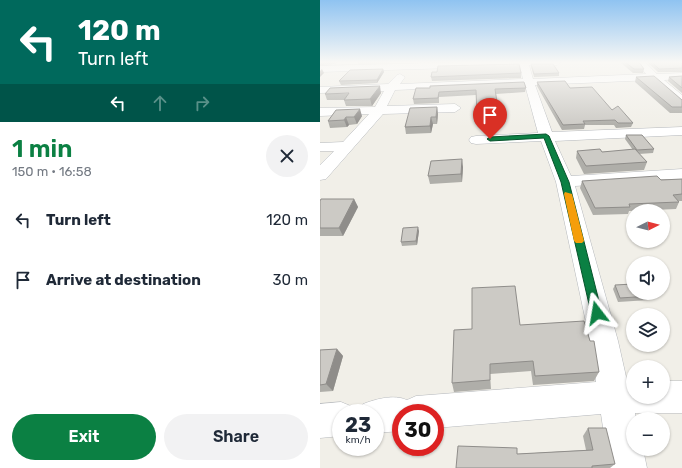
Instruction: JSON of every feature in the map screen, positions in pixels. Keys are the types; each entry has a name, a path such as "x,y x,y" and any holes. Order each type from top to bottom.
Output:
{"street":[{"path":"320,90 409,84"},
{"path":"530,84 546,136 565,182 604,341 628,468"},
{"path":"663,84 682,101"},
{"path":"320,175 380,111 392,86"},
{"path":"320,112 455,108"},
{"path":"476,140 682,131"},
{"path":"320,147 346,146"},
{"path":"565,182 682,174"},
{"path":"444,411 614,397 682,397"},
{"path":"320,421 332,420"}],"building":[{"path":"525,84 526,88 495,89 499,116 477,117 476,90 439,92 438,98 413,99 416,88 430,88 430,86"},
{"path":"538,84 567,84 570,88 592,87 612,110 618,106 633,123 618,123 615,120 583,121 585,124 563,125"},
{"path":"644,84 663,84 682,100 682,107 672,107"},
{"path":"677,84 682,84 682,88"},
{"path":"380,86 370,99 344,100 349,93 325,94 330,88"},
{"path":"437,107 436,117 431,117 430,126 405,127 410,108"},
{"path":"360,109 354,117 346,117 344,120 328,121 336,110"},
{"path":"626,135 642,135 654,149 637,150"},
{"path":"600,149 602,152 635,149 647,162 586,166 577,151"},
{"path":"462,159 461,174 428,176 431,161"},
{"path":"657,176 661,180 682,179 682,194 673,195 679,202 626,204 626,207 595,208 582,181"},
{"path":"321,199 354,199 339,228 320,228"},
{"path":"418,227 416,241 401,242 403,228"},
{"path":"626,284 626,298 620,298 615,285"},
{"path":"515,286 520,325 584,321 590,341 594,341 599,372 535,376 533,361 490,364 490,380 452,383 454,330 472,329 472,288"},
{"path":"337,349 326,384 320,385 320,350"},
{"path":"588,428 606,428 615,464 592,466 592,468 456,468 458,446 517,448 517,454 593,450"}],"slow traffic":[{"path":"568,194 579,241"}],"route":[{"path":"490,139 546,136 565,182 597,313"}]}
